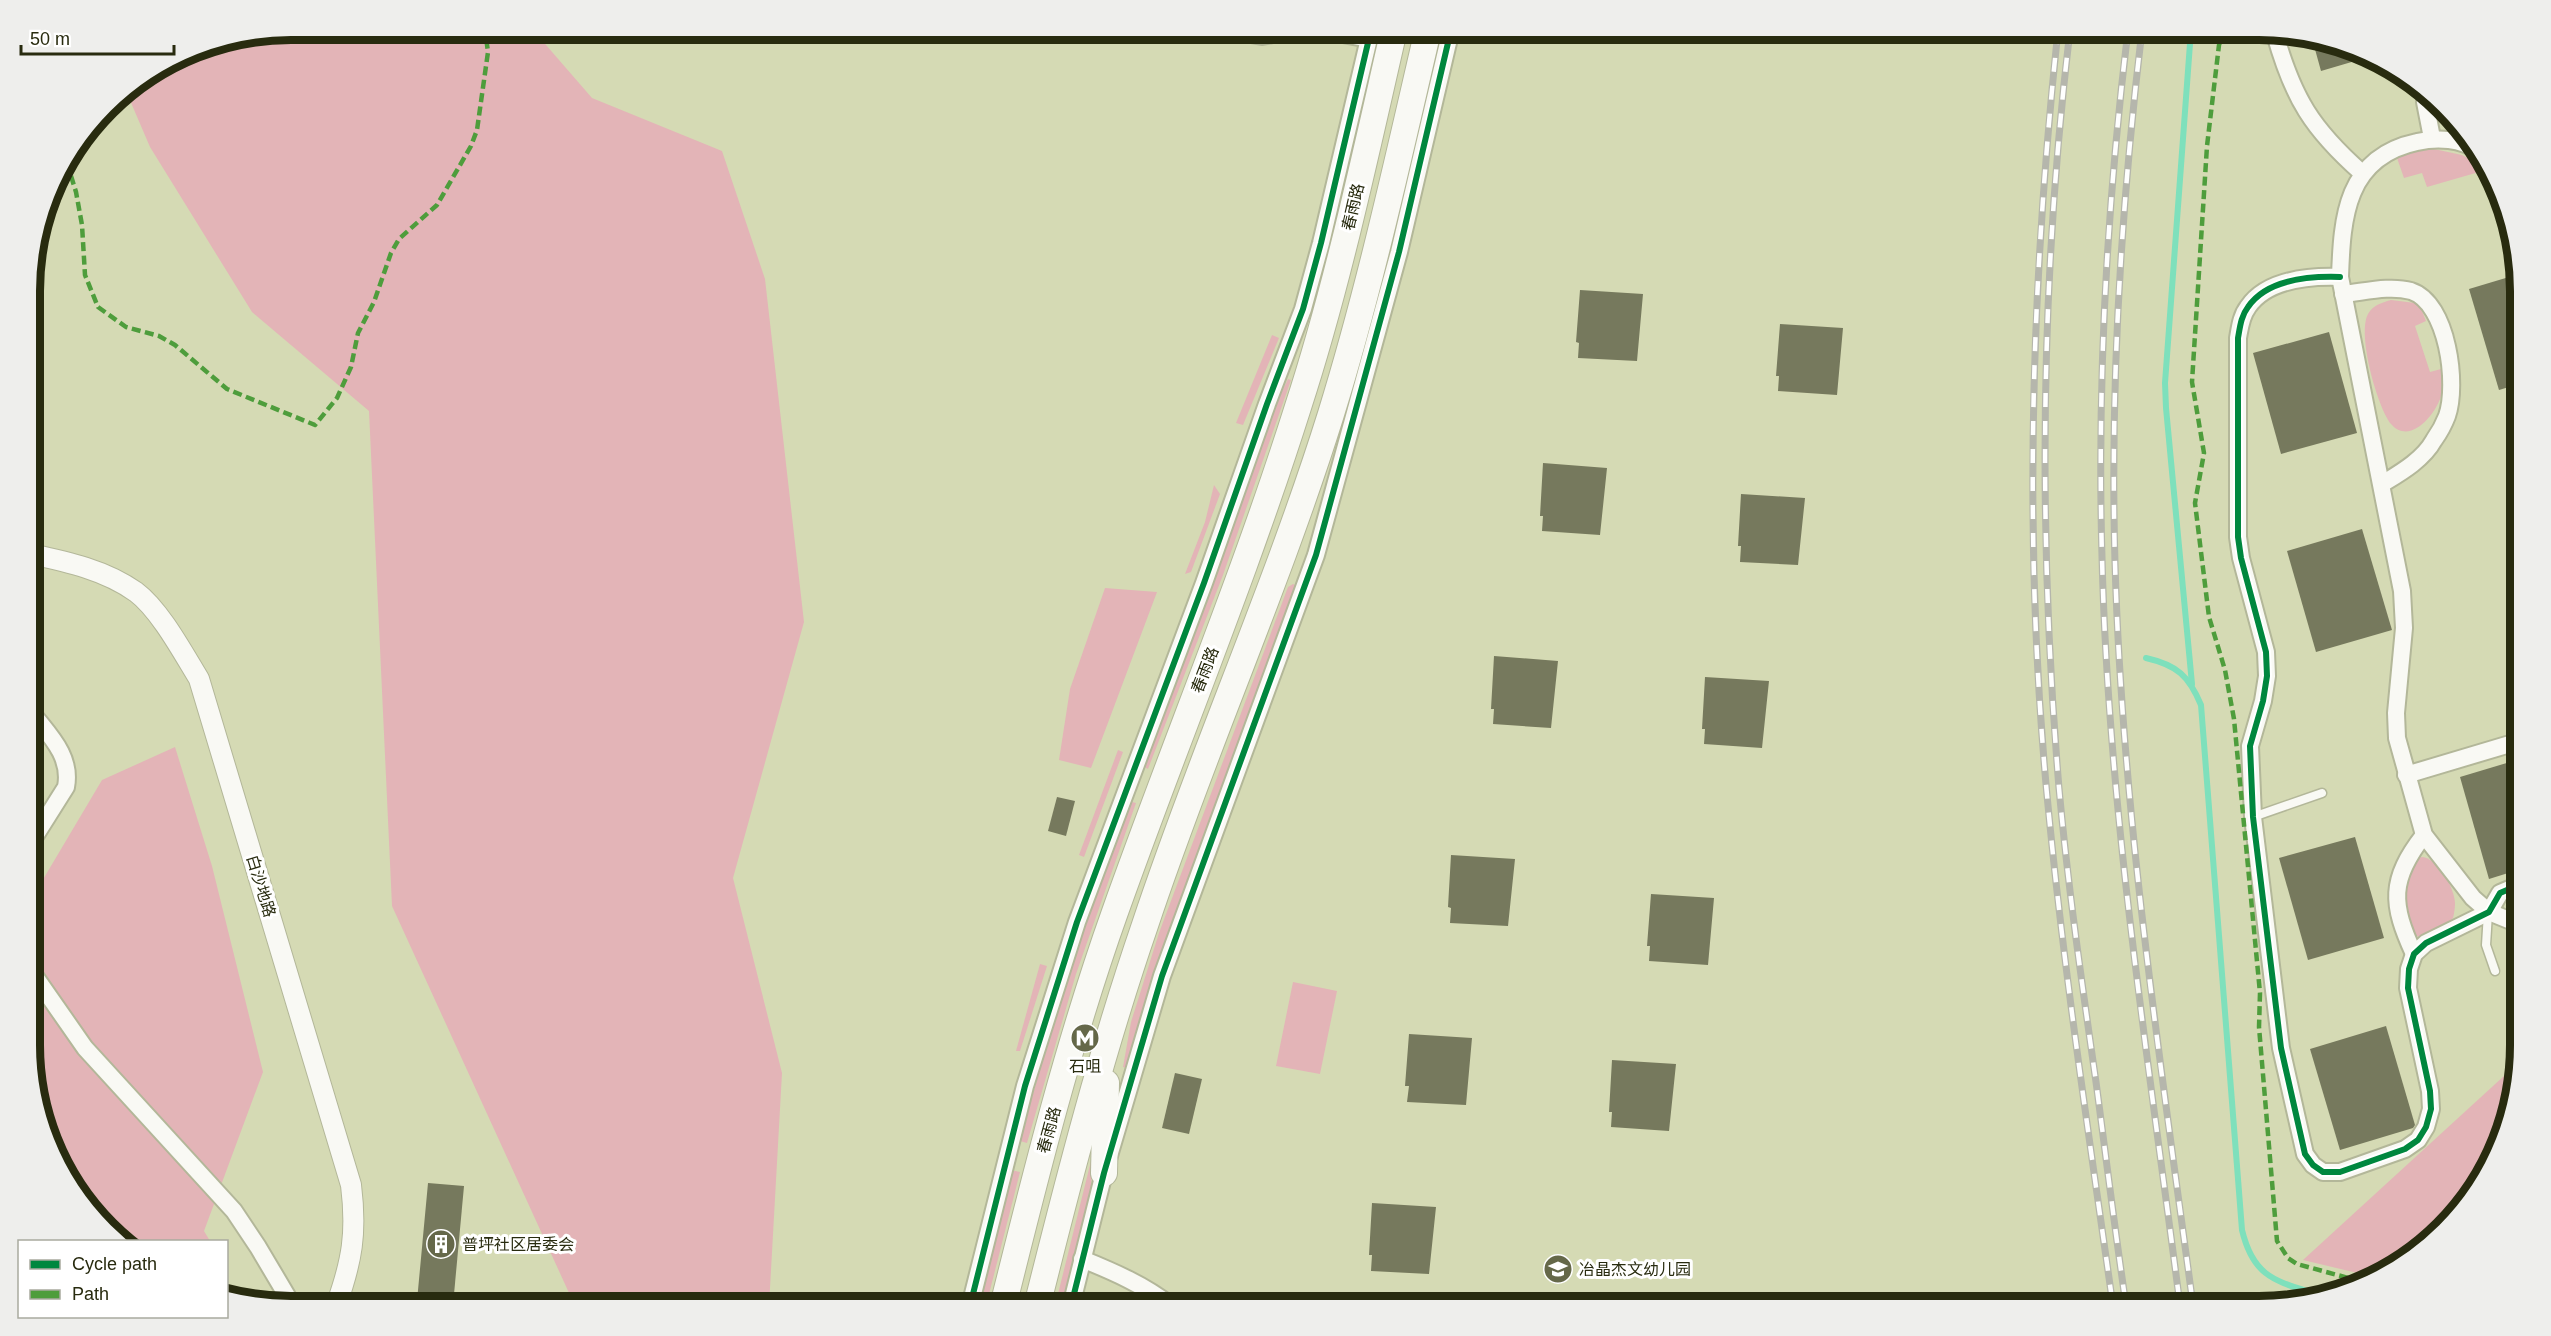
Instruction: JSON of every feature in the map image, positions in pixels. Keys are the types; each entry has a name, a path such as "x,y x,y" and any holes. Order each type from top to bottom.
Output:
{"main road":[{"name":"春雨路","path":"1006,1296 1044,1144 1089,991 1149,819 1248,557 1299,405 1342,251 1392,40"},
{"name":"春雨路","path":"1040,1296 1108,1039 1145,923 1280,565 1331,414 1375,259 1426,40"},
{"path":"1104,1173 1108,1039"}],"street":[{"path":"972,1296 1025,1086 1077,922 1204,583 1303,309 1321,243 1369,40"},
{"path":"1073,1296 1127,1091 1177,932 1305,592 1399,252 1449,40"},
{"path":"2277,41 2293,86 2312,121 2336,149 2362,173"},
{"path":"2425,103 2432,138"},
{"path":"2462,144 2432,138 2405,144 2381,156 2362,173 2346,209 2342,232 2340,277 2402,591 2404,628 2396,713 2397,738 2406,775 2424,835 2473,898 2488,912 2510,921"},
{"path":"2340,277 2298,279 2261,294 2248,306 2241,320 2238,338 2238,537 2241,558 2266,652 2267,676 2263,701 2250,746 2253,817 2285,1069 2305,1154 2313,1166 2323,1172 2340,1172 2405,1149 2418,1140 2426,1127 2431,1109 2430,1091 2408,988 2409,969 2414,954 2426,943 2488,912 2500,893 2510,889"},
{"path":"2343,294 2396,289 2413,292 2426,301 2436,316 2445,337 2450,360 2451,390 2447,415 2433,443 2410,466 2382,484"},
{"name":"白沙地路","path":"40,556 84,565 136,592 168,628 199,679 351,1185 355,1215 354,1245 339,1296"},
{"path":"40,723 58,746 68,777 66,787 40,828"},
{"path":"2406,775 2510,744"},
{"path":"2414,954 2401,926 2396,904 2397,886 2410,853 2424,835"},
{"path":"40,983 85,1048 234,1210 287,1296"},
{"path":"1082,1259 1120,1274 1158,1296"}],"lane":[{"path":"2253,817 2322,794"},
{"path":"2488,912 2486,945 2495,971"}],"shaded area":[{"path":"292,40 542,40 592,98 722,151 765,279 804,622 733,878 782,1073 770,1296 570,1296 392,906 369,411 252,312 150,147 130,100 180,66 227,49"},
{"path":"2434,149 2462,155 2474,161 2480,172 2427,187 2422,173 2404,178 2397,158 2419,150"},
{"path":"2391,300 2415,303 2422,311 2426,321 2415,326 2430,372 2441,369 2443,386 2438,403 2428,419 2414,430 2398,430 2391,424 2380,402 2370,370 2365,337 2368,314 2375,306"},
{"path":"1272,335 1279,338 1243,425 1236,423"},
{"path":"1288,379 1291,380 1223,575 1148,769 1141,765 1270,416"},
{"path":"1214,485 1220,494 1191,572 1185,574 1205,522"},
{"path":"1293,584 1297,586 1127,1068 1123,1067 1131,1022 1159,933 1288,587"},
{"path":"1105,588 1157,592 1091,768 1059,760 1070,689"},
{"path":"175,747 212,866 263,1072 204,1231 209,1240 134,1240 126,1233 92,1197 74,1170 60,1141 45,1093 40,1044 40,885 102,780"},
{"path":"1118,750 1123,752 1084,857 1079,855"},
{"path":"1128,801 1136,803 1076,974 1027,1143 1020,1141 1071,970"},
{"path":"2421,857 2433,862 2444,874 2452,890 2455,904 2453,918 2434,935 2419,937 2408,928 2404,901 2407,880 2415,863"},
{"path":"1040,964 1047,966 1020,1051 1016,1051"},
{"path":"1293,982 1337,991 1320,1074 1276,1066"},
{"path":"2509,1072 2502,1109 2485,1156 2459,1197 2425,1233 2385,1262 2361,1274 2303,1260"},
{"path":"1092,1157 1091,1196 1066,1296 1057,1296"},
{"path":"1010,1170 1020,1172 989,1296 978,1296"}],"building":[{"path":"2314,47 2357,60 2321,71"},
{"path":"2510,277 2510,387 2499,390 2469,289"},
{"path":"1580,290 1643,294 1637,361 1578,358 1579,343 1576,342"},
{"path":"1780,324 1843,328 1837,395 1778,391 1779,376 1776,376"},
{"path":"2329,332 2357,433 2281,454 2253,353"},
{"path":"1543,463 1607,468 1600,535 1542,531 1543,516 1540,516"},
{"path":"1741,494 1805,498 1798,565 1740,562 1741,546 1738,546"},
{"path":"2362,529 2392,630 2316,652 2287,551"},
{"path":"1494,656 1558,661 1551,728 1493,724 1494,709 1491,709"},
{"path":"1705,677 1769,681 1762,748 1704,744 1705,729 1702,729"},
{"path":"2510,762 2510,872 2489,879 2460,777"},
{"path":"1057,797 1075,801 1066,836 1048,831"},
{"path":"2355,837 2384,938 2308,960 2279,858"},
{"path":"1451,855 1515,859 1508,926 1450,923 1451,908 1448,907"},
{"path":"1651,894 1714,898 1708,965 1649,961 1650,946 1647,946"},
{"path":"2386,1026 2415,1125 2413,1128 2340,1150 2310,1049"},
{"path":"1409,1034 1472,1038 1466,1105 1407,1102 1409,1086 1405,1086"},
{"path":"1612,1060 1676,1064 1669,1131 1611,1127 1612,1112 1609,1112"},
{"path":"1175,1073 1202,1079 1189,1134 1162,1128"},
{"name":"普坪社区居委会","path":"428,1183 464,1186 454,1296 417,1296"},
{"path":"1372,1203 1436,1207 1429,1274 1371,1271 1372,1255 1369,1255"}],"waterway":[{"path":"2190,40 2165,383 2192,684"},
{"path":"2146,658 2166,664 2181,673 2192,686 2201,705 2242,1230 2247,1247 2261,1269 2281,1282 2308,1291"}],"railway":[{"path":"2057,40 2042,221 2033,412 2035,604 2039,699 2053,859 2112,1296"},
{"path":"2069,40 2053,219 2045,409 2045,504 2052,693 2067,862 2125,1296"},
{"path":"2127,40 2114,161 2105,293 2101,425 2102,557 2112,745 2121,839 2179,1296"},
{"path":"2141,40 2128,163 2119,296 2114,430 2115,563 2119,656 2134,842 2144,935 2192,1296"}],"marked path":[{"path":"70,173 82,225 85,275 98,307 126,327 159,336 175,345 227,389 315,425 337,398 351,367 358,333 374,302 391,253 399,239 437,205 471,146 477,130 488,52 486,40"},
{"path":"2221,40 2207,146 2192,382 2204,453 2195,503 2209,617 2225,670 2234,719 2260,993 2259,1027 2277,1241 2288,1258 2297,1264 2350,1278"}],"cycle path":[{"path":"972,1296 1025,1086 1077,922 1204,583 1303,309 1321,243 1369,40"},
{"path":"1073,1296 1104,1173 1162,976 1316,555 1399,252 1449,40"},
{"path":"2340,277 2315,277 2290,281 2266,290 2246,310 2238,338 2238,537 2241,558 2266,652 2267,676 2263,701 2250,746 2253,817 2281,1048 2305,1154 2313,1165 2323,1172 2340,1172 2405,1149 2418,1140 2426,1127 2431,1109 2430,1091 2408,988 2409,969 2414,954 2426,943 2489,912 2500,893 2510,889"}],"place":[{"name":"石咀","path":"1085,1038"},
{"name":"普坪社区居委会","path":"441,1244"},
{"name":"冶晶杰文幼儿园","path":"1558,1269"}]}
